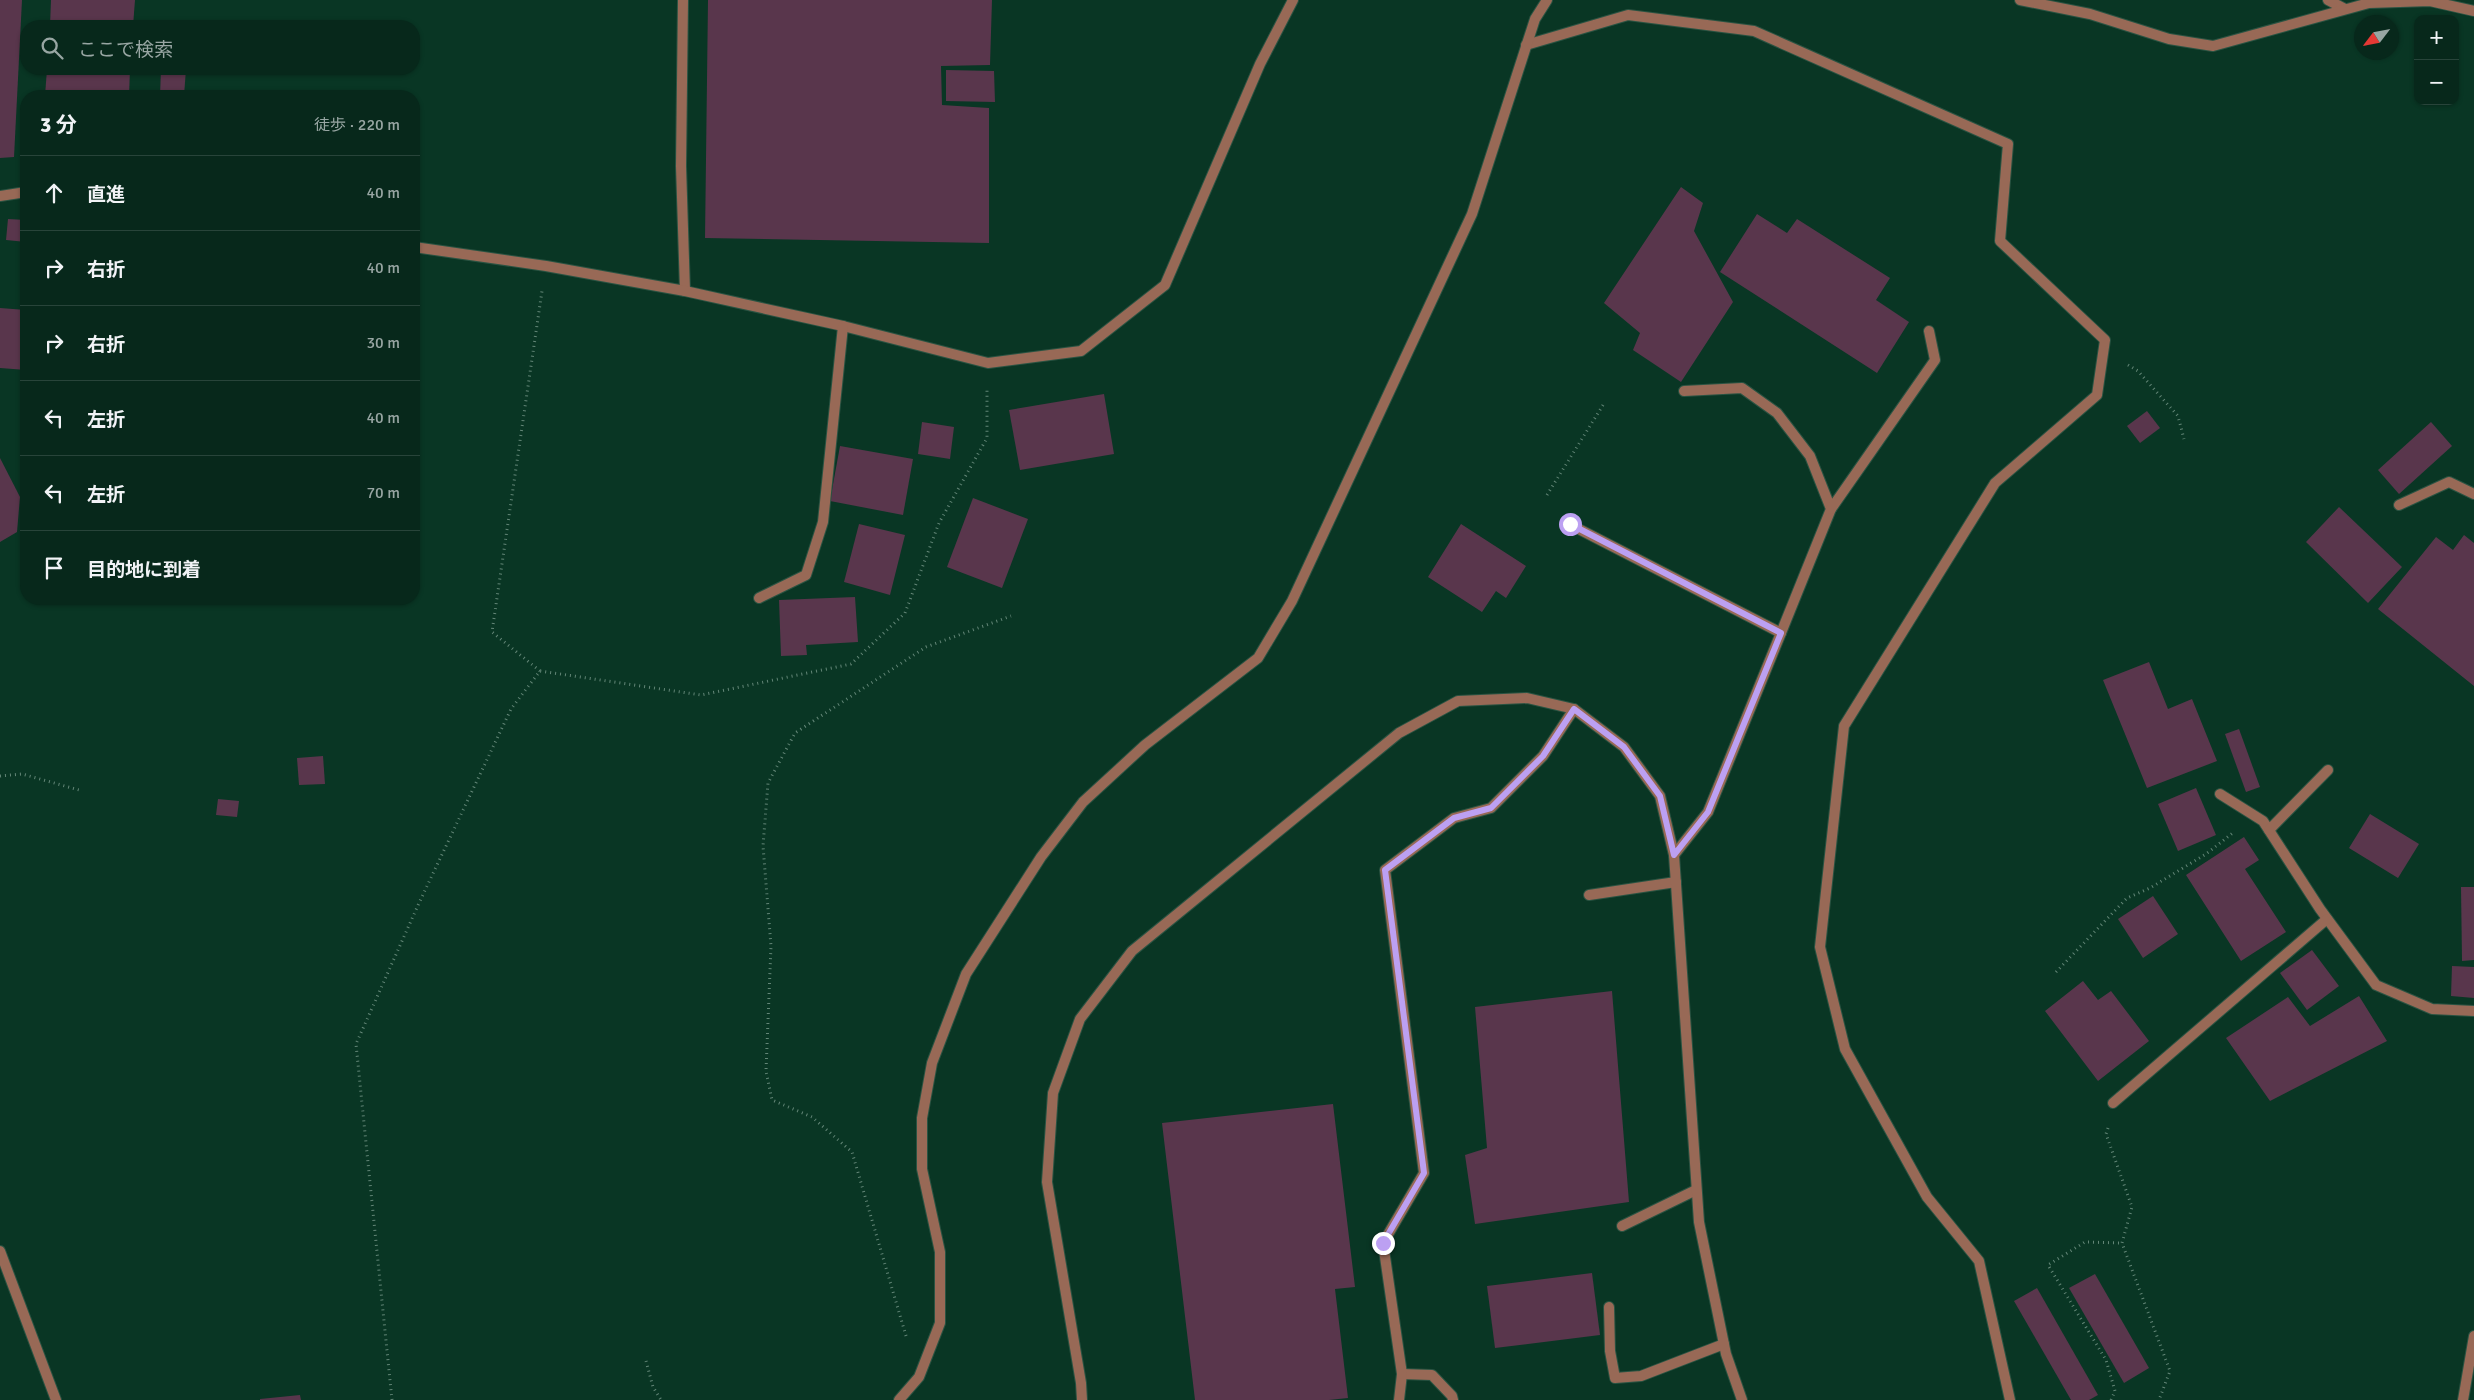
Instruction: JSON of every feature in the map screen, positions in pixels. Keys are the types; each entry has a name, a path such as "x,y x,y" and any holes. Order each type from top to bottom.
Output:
{"street":[{"path":"683,0 681,166 685,291"},
{"path":"899,1400 918,1377 940,1322 940,1252 922,1169 922,1118 932,1063 966,974 1041,857 1082,802 1145,745 1258,658 1292,601 1472,214 1534,19 1547,0"},
{"path":"2020,0 2090,14 2170,39 2213,46 2369,3 2430,1 2474,11"},
{"path":"2328,0 2345,9"},
{"path":"420,248 546,266 685,291 843,326 988,363 1081,351 1165,284 1260,64 1290,3"},
{"path":"1526,45 1628,14 1754,31 2008,144 2000,241 2105,340 2097,394 1995,483 1844,726 1820,947 1844,1049 1927,1197 1979,1261 2010,1400"},
{"path":"0,196 20,193"},
{"path":"759,598 806,575 823,522 843,326"},
{"path":"1674,855 1708,812 1831,509 1935,360 1929,331"},
{"path":"1684,391 1742,388 1777,413 1810,456 1831,509"},
{"path":"2399,505 2449,482 2474,494"},
{"path":"1570,524 1781,633"},
{"path":"1082,1400 1081,1383 1047,1182 1053,1093 1080,1019 1132,951 1399,733 1458,701 1526,698 1574,709 1624,747 1660,796 1674,855 1699,1222 1724,1344 1742,1400"},
{"path":"1399,1400 1402,1374 1383,1243 1424,1173 1385,870 1454,818 1491,808 1543,756 1574,709"},
{"path":"2269,830 2328,770"},
{"path":"2220,794 2263,821 2327,919 2376,985 2432,1009 2474,1011"},
{"path":"1589,895 1676,882"},
{"path":"2113,1104 2327,919"},
{"path":"1622,1226 1696,1190"},
{"path":"0,1252 56,1400"},
{"path":"1609,1307 1610,1351 1615,1378 1641,1376 1724,1344"},
{"path":"2463,1400 2474,1336"},
{"path":"1402,1374 1432,1375 1452,1396 1453,1400"}],"path":[{"path":"546,266 492,632 540,671 701,694 852,664 905,613 940,523 987,438 988,363"},
{"path":"2103,351 2138,371 2178,416 2184,438"},
{"path":"1547,495 1603,405"},
{"path":"918,1377 852,1152 812,1117 772,1100 766,1071 771,946 763,846 768,783 795,733 926,647 1012,616"},
{"path":"392,1400 356,1044 418,903 511,709 540,671"},
{"path":"0,776 22,774 79,790"},
{"path":"2056,972 2127,898 2150,888 2206,854 2254,816"},
{"path":"2113,1104 2106,1134 2132,1207 2122,1243 2170,1371 2158,1400"},
{"path":"2111,1400 2115,1391 2106,1360 2048,1265 2085,1242 2122,1243"},
{"path":"646,1361 653,1387 661,1400"}],"building":[{"path":"0,0 22,0 14,157 0,158"},
{"path":"51,0 135,0 133,20 50,20"},
{"path":"708,0 992,0 990,65 941,66 942,105 989,108 989,243 705,238"},
{"path":"946,70 994,71 995,102 946,101"},
{"path":"47,75 130,75 129,90 45,90"},
{"path":"161,75 186,75 184,90 160,90"},
{"path":"1681,187 1703,203 1694,231 1733,302 1681,382 1633,350 1640,333 1604,303"},
{"path":"1757,214 1787,233 1797,219 1890,278 1876,300 1909,322 1877,373 1720,272"},
{"path":"8,219 20,220 20,241 6,240"},
{"path":"0,308 20,310 20,370 0,368"},
{"path":"1104,394 1114,454 1020,470 1009,410"},
{"path":"2147,411 2160,428 2140,443 2127,426"},
{"path":"922,422 954,427 950,459 918,454"},
{"path":"2431,422 2452,446 2399,494 2378,470"},
{"path":"840,446 913,459 903,515 830,501"},
{"path":"0,458 20,497 17,532 0,542"},
{"path":"973,498 1028,519 1002,588 947,567"},
{"path":"2339,507 2402,567 2368,603 2306,542"},
{"path":"859,524 905,535 890,595 844,582"},
{"path":"1461,524 1526,566 1506,598 1496,591 1482,612 1428,577"},
{"path":"2464,535 2474,543 2474,686 2378,609 2436,537 2453,550"},
{"path":"855,597 858,642 806,645 807,655 781,656 779,600"},
{"path":"2149,662 2168,709 2192,699 2217,761 2147,788 2103,680"},
{"path":"2239,729 2260,787 2246,792 2225,734"},
{"path":"323,756 325,784 299,785 297,758"},
{"path":"2196,788 2216,835 2178,851 2158,804"},
{"path":"218,799 239,801 237,817 216,815"},
{"path":"2370,814 2419,844 2398,878 2349,848"},
{"path":"2244,837 2259,860 2245,869 2286,932 2241,961 2186,875"},
{"path":"2461,887 2474,887 2474,960 2462,961"},
{"path":"2153,896 2178,934 2143,958 2118,919"},
{"path":"2312,950 2339,986 2307,1010 2280,973"},
{"path":"2452,966 2474,967 2474,998 2451,996"},
{"path":"2083,981 2098,1000 2111,991 2149,1041 2098,1081 2045,1011"},
{"path":"1612,991 1629,1202 1475,1224 1465,1155 1487,1148 1475,1007"},
{"path":"2359,996 2387,1041 2270,1101 2226,1038 2288,997 2310,1026"},
{"path":"1333,1104 1355,1287 1335,1289 1348,1398 1329,1400 1195,1400 1162,1123"},
{"path":"1592,1273 1600,1335 1495,1348 1487,1286"},
{"path":"2095,1274 2149,1368 2124,1383 2069,1288"},
{"path":"2037,1288 2098,1395 2089,1400 2071,1400 2014,1301"},
{"path":"300,1395 301,1400 260,1400 260,1399"}],"route":[{"path":"1383,1243 1424,1173 1385,870 1454,818 1491,808 1543,756 1574,709 1624,747 1660,796 1674,855 1708,812 1781,633 1570,524"}]}
